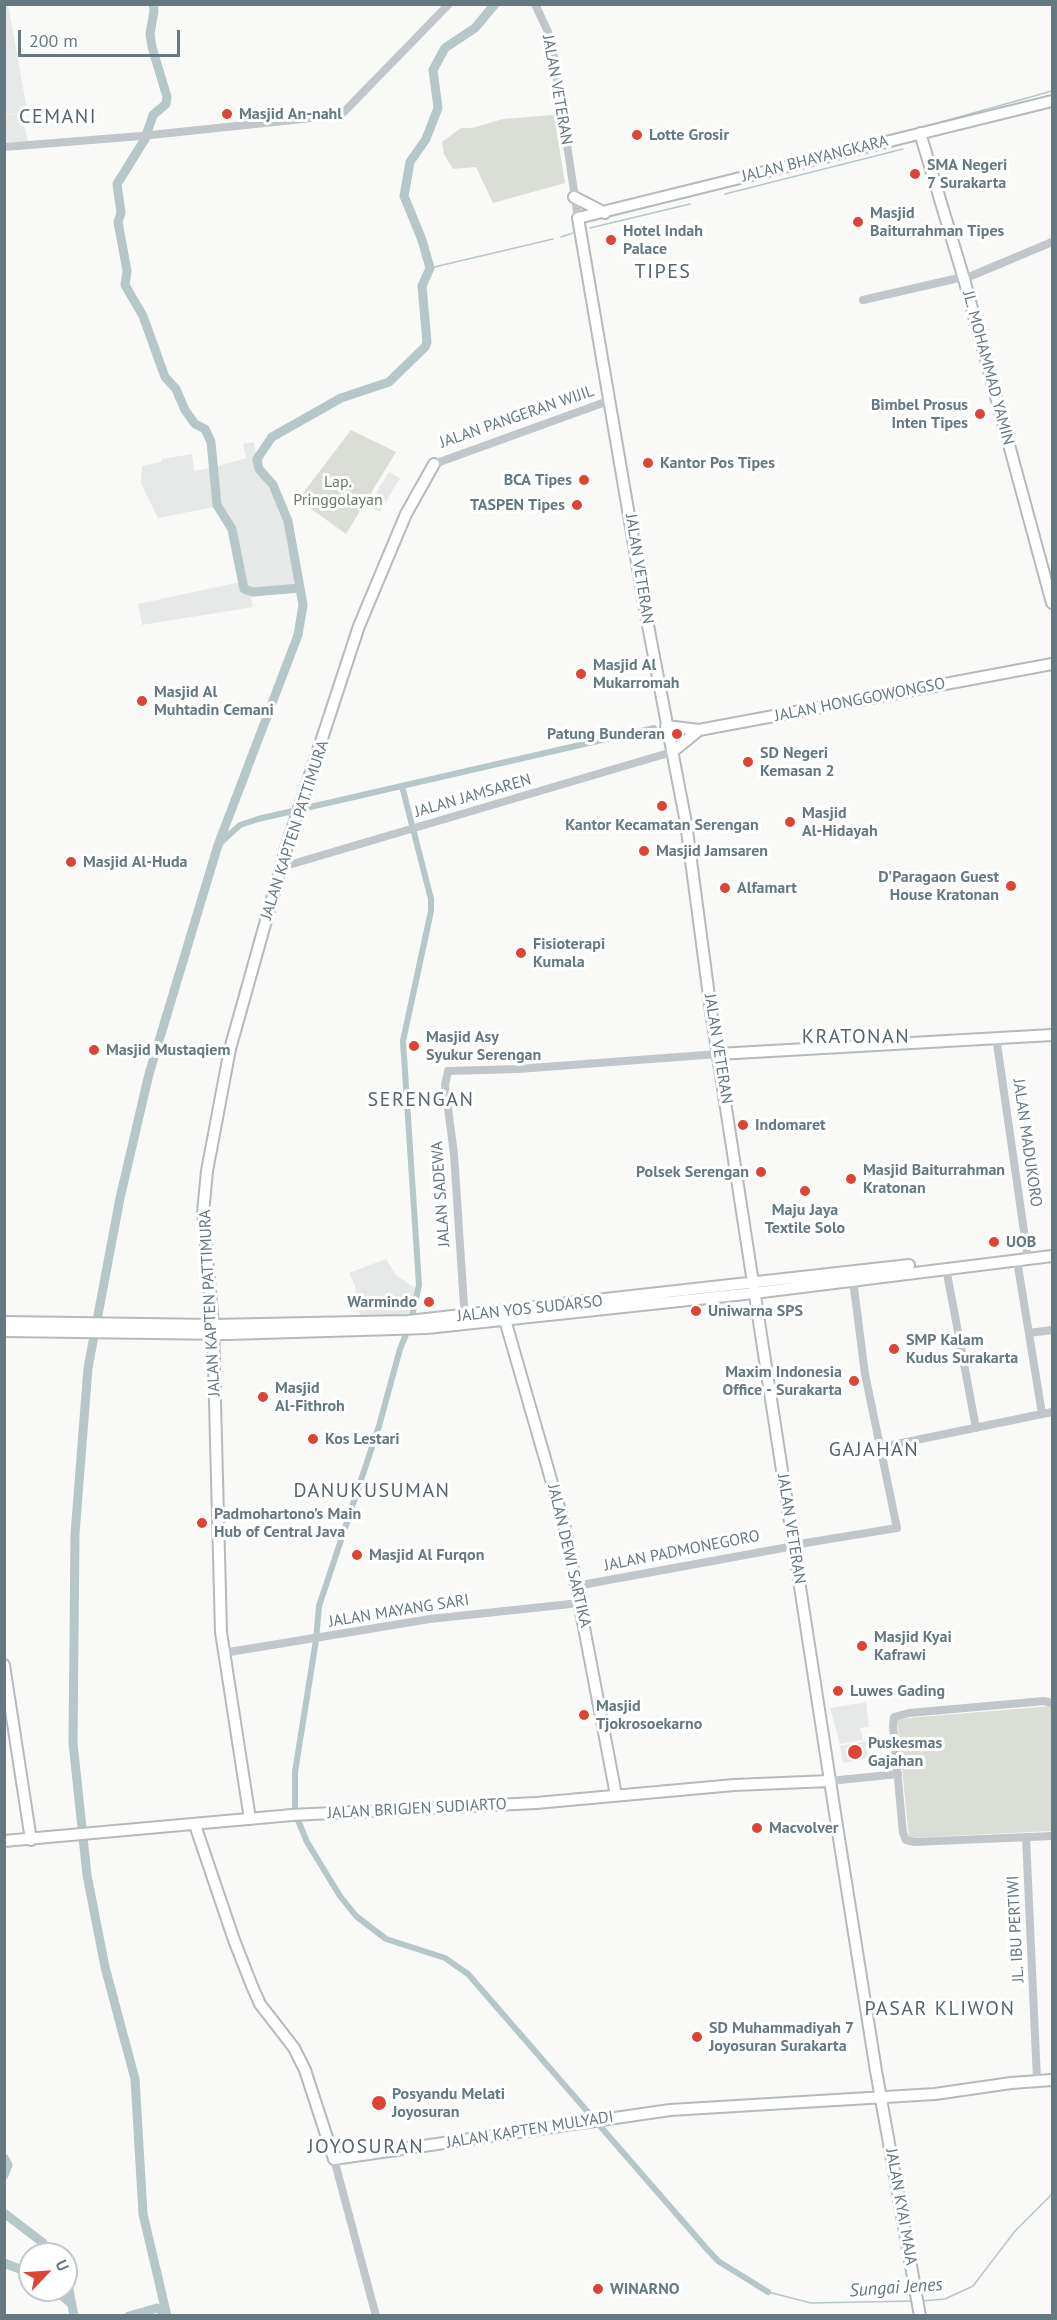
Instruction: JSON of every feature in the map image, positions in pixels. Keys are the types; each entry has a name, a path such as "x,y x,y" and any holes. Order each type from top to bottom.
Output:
{"main road":[{"name":"JALAN BHAYANGKARA","path":"578,218 1053,102"},
{"name":"JL. MOHAMMAD YAMIN","path":"920,133 963,278 1053,603"},
{"path":"574,197 605,213"},
{"name":"JALAN VETERAN","path":"578,218 666,726 686,823 753,1289 880,2098"},
{"name":"JALAN KAPTEN PATTIMURA","path":"250,1819 223,1653 213,1329 203,1223 207,1171 230,1049 299,811 359,626 406,514 434,464"},
{"name":"JALAN HONGGOWONGSO","path":"666,726 699,730 1053,664"},
{"path":"672,752 699,730"},
{"path":"718,1054 1053,1035"},
{"name":"JALAN YOS SUDARSO","path":"753,1289 853,1280 946,1268 1053,1250"},
{"name":"JALAN YOS SUDARSO","path":"109,1328 122,1333 411,1325 753,1289 1022,1256 1053,1256"},
{"name":"JALAN YOS SUDARSO","path":"465,1320 505,1320 603,1305"},
{"name":"JALAN DEWI SARTIKA","path":"505,1320 565,1528 616,1795"},
{"name":"JALAN YOS SUDARSO","path":"4,1322 109,1328 213,1329"},
{"path":"4,1331 87,1327"},
{"path":"4,1665 31,1840"},
{"name":"JALAN BRIGJEN SUDIARTO","path":"4,1841 296,1815 536,1803 735,1785 830,1781"},
{"path":"195,1825 248,1977 260,2004 294,2048 305,2070 334,2159"},
{"name":"JALAN KAPTEN MULYADI","path":"334,2159 670,2110 880,2098 1053,2080"},
{"name":"JALAN KYAI MAJA","path":"880,2098 920,2316"}],"street":[{"path":"4,147 154,135 341,115 449,4"},
{"name":"JALAN VETERAN","path":"535,4 548,32 553,51 578,218"},
{"path":"863,300 963,278 1053,242"},
{"name":"JALAN PANGERAN WIJIL","path":"434,464 610,400"},
{"name":"JALAN JAMSAREN","path":"282,867 672,752"},
{"name":"JALAN MADUKORO","path":"996,1038 1029,1334 1042,1414"},
{"name":"JALAN SADEWA","path":"465,1320 455,1164 445,1086 448,1071 518,1069 718,1054"},
{"path":"946,1268 976,1428"},
{"path":"853,1280 865,1374 882,1447 1053,1412"},
{"path":"1029,1334 1053,1330"},
{"name":"JALAN PADMONEGORO","path":"576,1586 897,1528 882,1447"},
{"name":"JALAN MAYANG SARI","path":"223,1653 430,1619 580,1603"},
{"path":"1053,1703 1044,1701 894,1717 903,1833 906,1840 914,1842 1053,1836"},
{"path":"830,1781 898,1774"},
{"name":"JL. IBU PERTIWI","path":"1026,1837 1037,2080"},
{"path":"334,2159 376,2316"}],"shaded area":[{"path":"8,4 27,110 20,112 28,141 5,143 5,116 16,113 5,115 4,5"},
{"path":"254,442 260,474 283,512 299,588 249,589 253,607 142,625 138,604 245,581 240,546 233,524 219,506 158,518 141,484 142,466 161,462 162,459 192,454 194,471 215,467 246,458 243,444"},
{"path":"389,472 400,478 380,512 368,506"},
{"path":"386,1259 396,1275 415,1288 411,1312 404,1315 360,1316 355,1286 349,1273"},
{"path":"866,1702 869,1727 860,1728 863,1740 840,1744 830,1708"},
{"name":"Puskesmas Gajahan","path":"867,1741 869,1758 843,1763 840,1746"}],"green space":[{"path":"554,115 565,183 493,203 476,167 453,169 444,154 442,142 461,128 472,128 503,119"},
{"name":"Lap. Pringgolayan","path":"351,430 396,452 346,534 303,503 300,497"},
{"path":"1051,1706 1052,1831 909,1838 897,1719"}],"waterway":[{"path":"153,4 150,34 167,97 166,104 153,115 145,139 117,184 121,213 118,222 127,271 125,285 143,316 165,377 176,389 185,410 195,424 205,429 211,442 217,505 232,529 244,589 253,592 300,588"},
{"path":"167,2316 143,2214 135,2079 105,1967 87,1875 73,1743 75,1534 88,1368 120,1198 149,1074 218,845 298,635 303,605 288,521 273,485 259,469 257,459 272,437 341,398 389,382 425,347 427,342 422,286 430,268 422,240 404,196 410,162 426,139 438,108 433,70 445,48 475,28 495,4"},
{"path":"923,127 1052,91"},
{"path":"725,194 903,149"},
{"path":"590,228 690,204"},
{"path":"561,237 573,233"},
{"path":"430,268 553,239"},
{"path":"218,845 240,825 258,819 654,728"},
{"path":"402,786 431,899 431,911 403,1041 419,1285 410,1325 400,1349 379,1426 319,1606 316,1640 295,1772 295,1813 307,1842 340,1896 356,1916 386,1939 445,1958 468,1974 718,2261 768,2292"},
{"path":"4,2158 8,2165 4,2175"},
{"name":"Sungai Jenes","path":"921,2301 945,2299 973,2286 1015,2231 1052,2194"},
{"path":"4,2213 42,2242"},
{"path":"4,2263 18,2268"},
{"name":"Sungai Jenes","path":"768,2292 811,2303 913,2301"},
{"path":"71,2302 74,2316"},
{"path":"129,2316 157,2308 167,2315"}],"place":[{"name":"Masjid An-nahl","path":"227,114"},
{"name":"Lotte Grosir","path":"637,135"},
{"name":"SMA Negeri 7 Surakarta","path":"915,174"},
{"name":"Masjid Baiturrahman Tipes","path":"858,222"},
{"name":"Hotel Indah Palace","path":"611,240"},
{"name":"Bimbel Prosus Inten Tipes","path":"980,414"},
{"name":"Kantor Pos Tipes","path":"648,463"},
{"name":"BCA Tipes","path":"584,480"},
{"name":"TASPEN Tipes","path":"577,505"},
{"name":"Masjid Al Mukarromah","path":"581,674"},
{"name":"Masjid Al Muhtadin Cemani","path":"142,701"},
{"name":"Patung Bunderan","path":"677,734"},
{"name":"SD Negeri Kemasan 2","path":"748,762"},
{"name":"Kantor Kecamatan Serengan","path":"662,806"},
{"name":"Masjid Al-Hidayah","path":"790,822"},
{"name":"Masjid Jamsaren","path":"644,851"},
{"name":"Masjid Al-Huda","path":"71,862"},
{"name":"D'Paragaon Guest House Kratonan","path":"1011,886"},
{"name":"Alfamart","path":"725,888"},
{"name":"Fisioterapi Kumala","path":"521,953"},
{"name":"Masjid Asy Syukur Serengan","path":"414,1046"},
{"name":"Masjid Mustaqiem","path":"94,1050"},
{"name":"Indomaret","path":"743,1125"},
{"name":"Polsek Serengan","path":"761,1172"},
{"name":"Masjid Baiturrahman Kratonan","path":"851,1179"},
{"name":"Maju Jaya Textile Solo","path":"805,1191"},
{"name":"UOB","path":"994,1242"},
{"name":"Warmindo","path":"429,1302"},
{"name":"Uniwarna SPS","path":"696,1311"},
{"name":"SMP Kalam Kudus Surakarta","path":"894,1349"},
{"name":"Maxim Indonesia Office - Surakarta","path":"854,1381"},
{"name":"Masjid Al-Fithroh","path":"263,1397"},
{"name":"Kos Lestari","path":"313,1439"},
{"name":"Padmohartono's Main Hub of Central Java","path":"202,1523"},
{"name":"Masjid Al Furqon","path":"357,1555"},
{"name":"Masjid Kyai Kafrawi","path":"862,1646"},
{"name":"Luwes Gading","path":"838,1691"},
{"name":"Masjid Tjokrosoekarno","path":"584,1715"},
{"name":"Puskesmas Gajahan","path":"855,1752"},
{"name":"Macvolver","path":"757,1828"},
{"name":"SD Muhammadiyah 7 Joyosuran Surakarta","path":"697,2037"},
{"name":"Posyandu Melati Joyosuran","path":"379,2103"},
{"name":"WINARNO","path":"598,2289"}],"district":[{"name":"CEMANI","path":"58,117"},
{"name":"TIPES","path":"663,272"},
{"name":"KRATONAN","path":"856,1037"},
{"name":"SERENGAN","path":"421,1100"},
{"name":"GAJAHAN","path":"874,1450"},
{"name":"DANUKUSUMAN","path":"372,1491"},
{"name":"PASAR KLIWON","path":"940,2009"},
{"name":"JOYOSURAN","path":"366,2147"}]}
